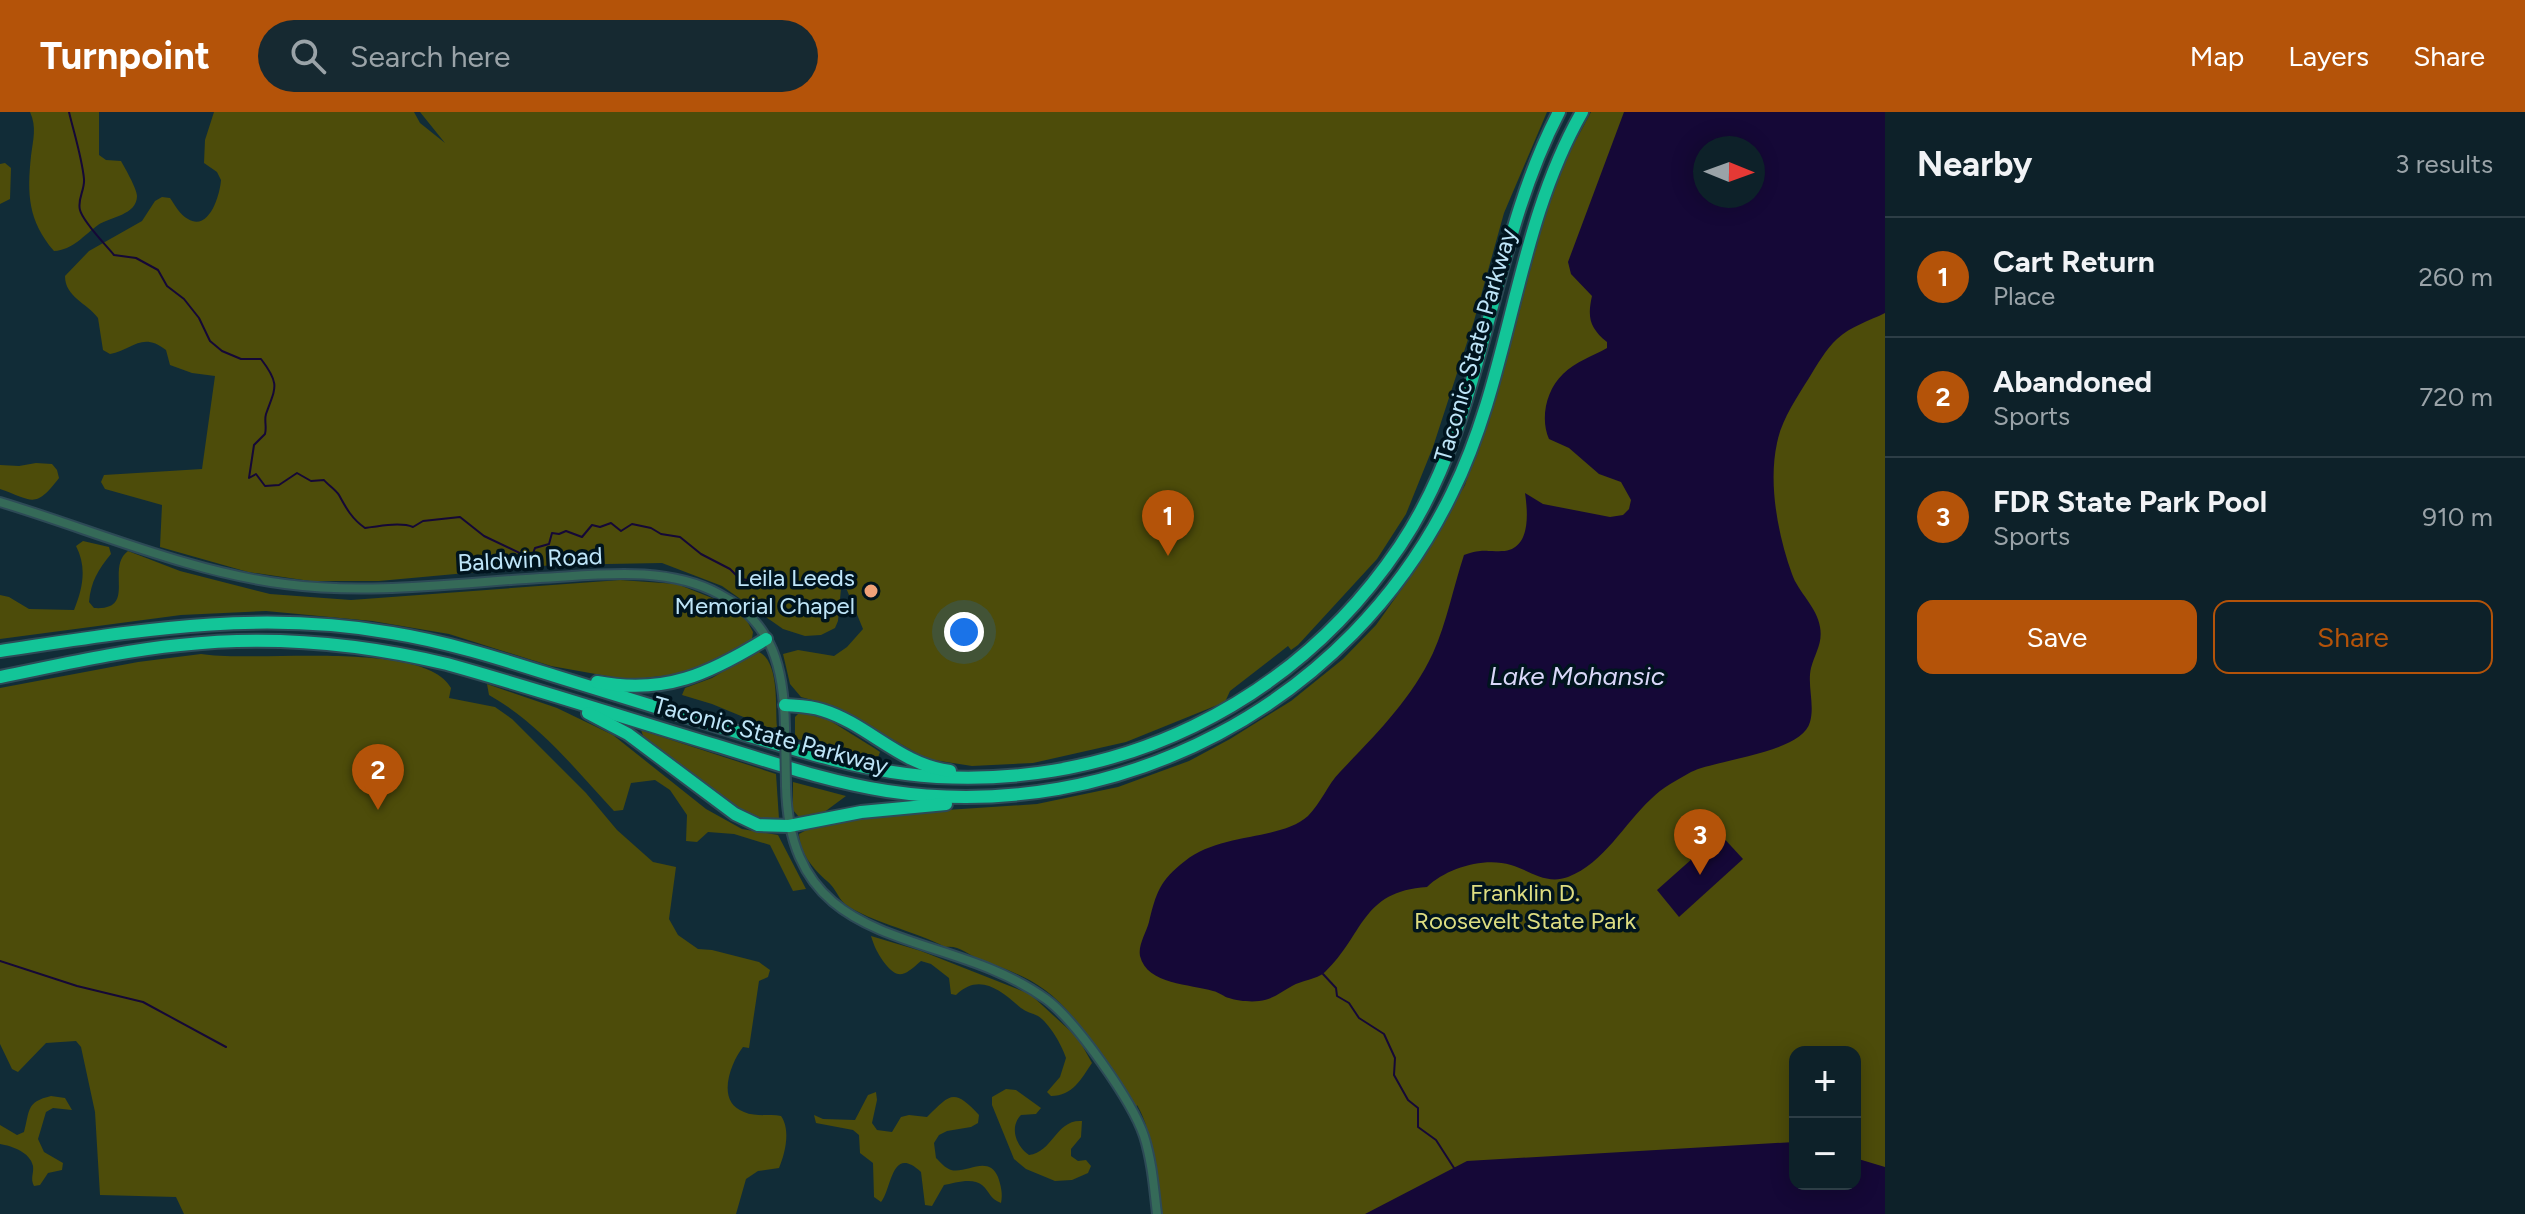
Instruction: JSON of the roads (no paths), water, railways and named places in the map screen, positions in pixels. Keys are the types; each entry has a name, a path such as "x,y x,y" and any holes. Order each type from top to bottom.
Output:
{"highway":[{"name":"Taconic State Parkway","path":"0,651 178,625 282,622 336,625 408,635 845,763 927,776 1009,776 1111,758 1160,741 1207,719 1252,693 1295,662 1367,590 1415,522 1450,449 1470,389 1518,208 1559,112"},
{"name":"Taconic State Parkway","path":"0,677 160,647 284,641 345,645 406,655 805,772 906,794 968,797 1052,791 1152,765 1237,725 1281,697 1322,665 1394,589 1434,528 1466,462 1490,392 1538,211 1560,153 1582,112"},
{"path":"528,668 608,684 658,685 711,671 766,639"},
{"path":"526,688 603,719 744,820 763,826 789,826 871,810 990,802 1052,791"},
{"path":"785,705 833,714 927,766 947,771 1009,776"}],"street":[{"name":"Baldwin Road","path":"0,502 185,561 288,585 357,589 599,575 670,578 699,585 723,596 748,616 766,639 781,671 789,826 804,867 837,906 858,922 1009,978 1044,998 1065,1015 1090,1046 1139,1124 1148,1151 1157,1214"}],"water":[{"name":"Lake Mohansic","path":"1624,112 1885,112 1885,313 1848,331 1825,352 1786,418 1774,459 1774,492 1782,543 1795,581 1815,613 1821,633 1810,675 1810,722 1804,733 1776,748 1704,767 1670,784 1641,809 1592,862 1568,877 1546,878 1511,865 1478,863 1445,874 1427,887 1405,890 1389,897 1366,917 1325,972 1268,999 1236,1000 1171,982 1151,973 1144,966 1140,948 1164,881 1199,852 1215,845 1282,830 1308,816 1336,777 1403,702 1424,670 1442,629 1464,555 1511,549 1523,537 1527,510 1525,493 1543,504 1610,517 1623,515 1629,509 1631,500 1621,482 1599,474 1569,448 1549,439 1546,431 1546,405 1557,381 1573,366 1607,348 1607,342 1591,322 1592,296 1571,274 1568,262"},
{"path":"1720,834 1743,859 1679,917 1657,890"},
{"path":"1789,1142 1789,1190 1861,1190 1861,1160 1885,1167 1885,1214 1365,1214 1467,1161"}],"waterway":[{"path":"69,112 84,179 80,210 90,227 114,255 136,258 158,270 167,286 184,299 199,318 210,341 222,351 241,359 261,359 274,381 274,392 265,417 265,434 254,445 249,478 256,474 265,486 279,485 297,473 311,481 324,480 365,528 413,527 423,521 460,517 484,536 528,557 532,556 535,548 549,544 552,533 566,531 582,537 592,525 600,527 611,523 621,531 632,524 680,537 739,578 754,582"},
{"path":"0,961 77,986 143,1002 226,1047"},
{"path":"1323,974 1336,988 1337,996 1349,1003 1359,1018 1384,1034 1395,1058 1394,1075 1408,1100 1418,1108 1418,1127 1436,1140 1454,1168"}],"place":[{"name":"Cart Return","path":"1168,556"},
{"name":"Leila Leeds Memorial Chapel","path":"871,591"},
{"name":"Abandoned","path":"378,810"},
{"name":"FDR State Park Pool","path":"1700,875"}],"park label":[{"name":"Franklin D. Roosevelt State Park","path":"1525,906"}]}
